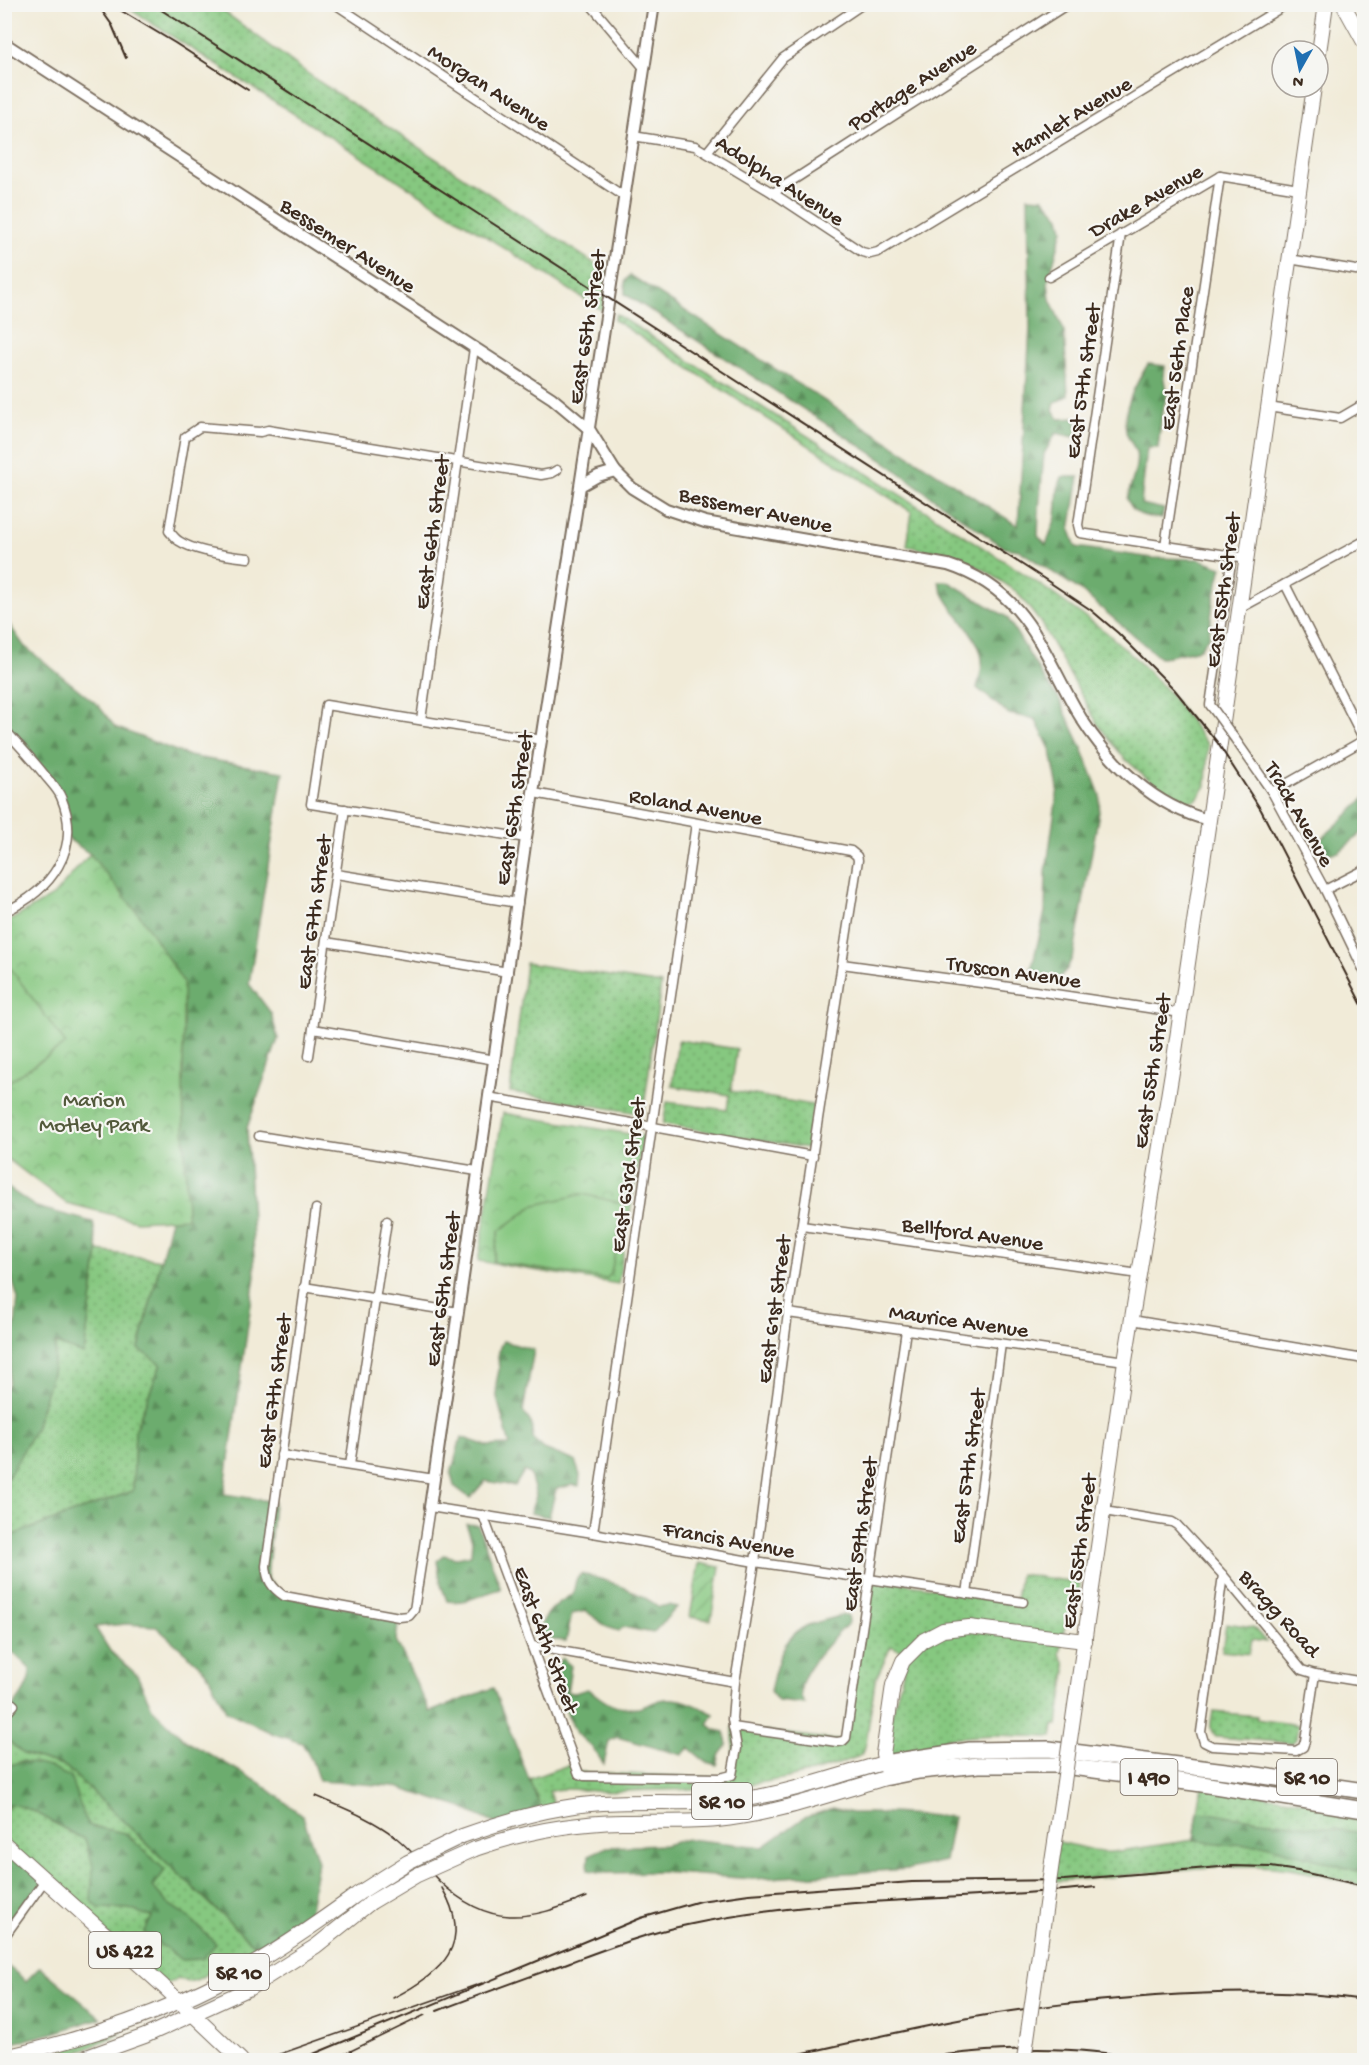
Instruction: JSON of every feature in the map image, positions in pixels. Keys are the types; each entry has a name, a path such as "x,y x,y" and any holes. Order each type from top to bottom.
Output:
{"highway":[{"name":"I 490","path":"887,1770 970,1750 1032,1749 1095,1754 1365,1791"},
{"name":"I 490","path":"887,1770 920,1771 979,1765 1056,1765 1202,1784 1333,1806"},
{"name":"SR 10","path":"1250,1774 1365,1782"},
{"name":"SR 10","path":"1333,1806 1365,1811"}],"main road":[{"path":"1321,39 1326,4"},
{"path":"1343,4 1365,42"},
{"name":"East 55th Street","path":"1024,2061 1125,1361 1181,1013 1312,99"},
{"path":"887,1770 883,1749 894,1678 908,1654 929,1636 949,1629 969,1627 1085,1641"},
{"name":"SR 10","path":"4,2057 93,2034 179,2000 253,1964 408,1862 462,1836 510,1820 589,1804 715,1802 752,1798 887,1770"},
{"name":"SR 10","path":"78,2061 145,2036 234,1996 276,1973 316,1946 370,1903 417,1875 475,1849 530,1832 576,1825 699,1821 746,1816 791,1807 887,1770"},
{"name":"US 422","path":"4,1843 179,2000 241,2061"}],"street":[{"name":"Morgan Avenue","path":"335,4 625,197"},
{"path":"590,4 645,68"},
{"path":"707,152 783,58 863,4"},
{"name":"Portage Avenue","path":"773,193 1068,4"},
{"name":"Hamlet Avenue","path":"870,254 878,252 1287,4"},
{"name":"East 65th Street","path":"409,1616 414,1611 430,1507 526,838 654,5"},
{"name":"Bessemer Avenue","path":"4,44 552,398 589,429 615,471 632,488 666,509 686,517 935,562 960,569 980,579 1013,603 1026,619 1082,718 1099,744 1117,764 1138,783 1170,805 1186,814 1209,820"},
{"name":"Adolpha Avenue","path":"633,136 695,146 773,193 862,252 870,254"},
{"name":"Drake Avenue","path":"1049,277 1220,176 1299,189"},
{"name":"East 56th Place","path":"1165,546 1220,176"},
{"name":"East 57th Street","path":"1121,234 1078,525 1080,533 1165,546"},
{"path":"1289,259 1365,269"},
{"name":"East 66th Street","path":"421,720 474,348"},
{"path":"1268,407 1340,418 1365,405"},
{"path":"248,558 222,554 178,541 169,531 185,437 200,427 260,432 268,430 546,475 557,470"},
{"path":"582,485 598,476 615,471"},
{"path":"1239,609 1365,541"},
{"path":"1165,546 1247,558"},
{"name":"Track Avenue","path":"1232,556 1210,705 1272,792 1360,955 1365,971"},
{"path":"1272,792 1365,740 1285,584"},
{"path":"526,838 310,804 326,705 542,740"},
{"path":"4,729 60,795 68,828 65,854 48,883 36,894 4,912"},
{"name":"Roland Avenue","path":"534,793 851,851"},
{"name":"East 67th Street","path":"309,1056 345,809"},
{"name":"East 63rd Street","path":"593,1533 650,1127 696,823"},
{"name":"East 61st Street","path":"732,1775 738,1745 732,1716 735,1682 788,1313 858,860 851,851"},
{"path":"1325,890 1365,870"},
{"path":"336,874 518,903"},
{"path":"326,942 508,972"},
{"name":"Truscon Avenue","path":"842,964 1181,1013"},
{"path":"313,1029 495,1060"},
{"path":"488,1097 813,1156"},
{"path":"259,1136 477,1171"},
{"name":"East 67th Street","path":"316,1209 267,1556 267,1579 274,1589 284,1596 399,1617 409,1616"},
{"path":"350,1465 387,1221"},
{"name":"Bellford Avenue","path":"802,1226 1139,1274"},
{"path":"304,1287 458,1312"},
{"name":"Maurice Avenue","path":"788,1313 1125,1361"},
{"path":"1132,1320 1365,1359"},
{"name":"East 59th Street","path":"733,1727 837,1742 843,1741 847,1733 906,1330"},
{"name":"East 57th Street","path":"967,1594 1001,1344"},
{"path":"281,1455 434,1479"},
{"name":"Francis Avenue","path":"430,1507 754,1562 1023,1602"},
{"name":"Bragg Road","path":"1104,1511 1173,1522 1223,1575 1302,1670 1315,1674 1305,1741 1303,1747 1296,1751 1212,1746 1204,1742 1201,1732 1223,1575"},
{"name":"East 64th Street","path":"483,1515 580,1775 720,1778 732,1775"},
{"path":"532,1646 735,1682"},
{"path":"1315,1674 1365,1682"},
{"path":"4,1696 14,1705 4,1716"},
{"path":"4,1937 45,1880"}],"green space":[{"path":"123,5 215,5 318,81 612,275 606,313"},
{"path":"1028,197 1043,198 1060,217 1063,229 1048,282 1050,299 1064,330 1068,395 1055,403 1053,410 1059,419 1076,418 1077,429 1075,437 1056,433 1044,454 1038,536 1046,545 1056,517 1058,489 1062,477 1079,477 1070,530 1076,547 1153,558 1199,559 1222,567 1213,602 1209,636 1200,649 1160,658 1080,590 1019,550 1005,548 887,463 625,294 625,282 630,275 1018,526 1030,328"},
{"path":"616,314 1028,576 1106,632 1169,693 1208,745 1206,786 1196,800 1181,802 1154,784 1124,758 1099,726 1040,622 1017,592 983,569 957,557 907,546 912,512 614,320"},
{"path":"1148,364 1165,366 1163,374 1167,396 1162,411 1158,448 1147,448 1141,504 1164,509 1162,519 1137,512 1127,499 1137,458 1127,434 1126,414 1131,396"},
{"path":"939,581 947,581 1007,617 1042,676 1059,699 1082,748 1100,795 1074,953 1067,969 1057,980 1040,980 1031,971 1045,912 1046,872 1058,788 1051,751 1035,719 1009,714 977,688 982,666 980,650 942,591"},
{"path":"4,617 24,646 98,705 115,727 189,756 283,772 249,984 271,1013 278,1039 247,1128 255,1276 224,1494 274,1502 267,1579 284,1596 399,1617 396,1640 430,1712 493,1688 542,1812 496,1824 462,1808 393,1786 319,1781 302,1743 274,1734 226,1711 206,1671 155,1626 126,1624 95,1627 110,1651 137,1675 152,1708 186,1741 260,1783 303,1816 318,1862 309,1915 257,1948 66,1767 23,1754 5,1737 5,1716 25,1688 30,1669 5,1645 4,1390 8,1385 18,1299 5,1256 5,1186 36,1207 93,1222 98,1251 84,1354 56,1344 52,1373 35,1429 6,1481 5,1538 133,1491 135,1430 161,1364 139,1349 171,1219 187,1218 183,1096 183,989 143,920 90,854 67,838 60,795 5,729"},
{"path":"1364,798 1364,831 1339,852 1323,854 1315,845"},
{"name":"Marion Motley Park","path":"90,854 143,920 183,982 183,1096 187,1218 137,1221 66,1203 5,1157 4,924 53,896"},
{"path":"526,963 661,984 643,1114 510,1092"},
{"path":"11,969 66,1044 5,1084 5,972"},
{"path":"678,1040 737,1049 731,1091 813,1105 807,1148 663,1124 667,1102 727,1110 729,1095 672,1086"},
{"path":"503,1113 643,1136 618,1284 478,1261"},
{"path":"583,1194 624,1204 611,1274 606,1279 493,1262 499,1231 535,1205"},
{"path":"98,1251 161,1260 139,1349 161,1364 135,1430 133,1491 5,1538 6,1481 35,1429 52,1373 56,1344 84,1353"},
{"path":"503,1341 534,1350 523,1411 531,1423 533,1439 544,1449 575,1461 580,1475 579,1486 572,1485 556,1489 549,1517 530,1513 536,1496 530,1474 524,1471 515,1486 485,1481 470,1498 454,1486 451,1474 461,1437 487,1446 510,1445 497,1398 496,1384 499,1370 498,1357"},
{"path":"466,1524 478,1525 501,1589 468,1600 447,1601 441,1585 437,1561 444,1555 456,1558 471,1555 472,1540"},
{"path":"699,1563 720,1567 711,1620 690,1617"},
{"path":"581,1574 622,1587 659,1607 668,1605 677,1607 653,1633 623,1627 619,1631 607,1627 586,1611 572,1614 566,1641 538,1635 550,1611 573,1594 576,1580"},
{"path":"1020,1574 1080,1583 1076,1609 1066,1619 1060,1654 1066,1671 1058,1725 1054,1725 1052,1737 994,1735 946,1738 947,1753 884,1763 883,1749 908,1654 891,1646 875,1681 866,1743 860,1756 810,1773 733,1786 616,1792 572,1789 549,1791 555,1810 542,1812 529,1779 574,1763 578,1772 720,1778 733,1773 733,1727 843,1741 870,1578 1016,1600"},
{"path":"848,1615 849,1622 807,1672 802,1684 801,1695 805,1704 778,1701 770,1691 785,1645 806,1626"},
{"path":"1226,1623 1253,1627 1266,1642 1252,1640 1249,1654 1222,1651"},
{"path":"562,1658 571,1666 567,1692 575,1693 587,1689 611,1705 630,1708 638,1708 664,1699 679,1700 714,1714 708,1724 715,1730 725,1732 727,1745 720,1754 717,1765 706,1762 689,1748 682,1755 617,1737 609,1741 604,1764 592,1747 576,1733 566,1711 556,1681 557,1664"},
{"path":"1213,1712 1257,1716 1256,1719 1298,1725 1296,1739 1292,1743 1216,1737 1211,1728"},
{"path":"4,1737 23,1754 66,1767 257,1948 196,1980 188,1982 178,1978 163,1986 5,1843"},
{"path":"22,1761 49,1767 70,1777 90,1826 125,1833 165,1870 153,1887 167,1903 190,1918 216,1944 202,1959 182,1960 144,1933 152,1917 129,1909 99,1908 91,1901 93,1866 85,1839 31,1810 11,1804 5,1810 5,1767"},
{"path":"1202,1784 1364,1812 1364,1886 1295,1870 1266,1866 1227,1866 1050,1881 1055,1841 1105,1853 1194,1840"},
{"path":"833,1808 852,1813 953,1817 945,1861 909,1869 753,1879 659,1872 606,1873 588,1870 589,1855 607,1847 665,1845 687,1839 763,1847 804,1818"},
{"path":"1198,1812 1364,1833 1364,1873 1266,1845 1216,1844 1194,1840"},
{"path":"5,1843 45,1880 5,1937"},
{"path":"4,1963 26,1981 40,1967 101,2018 5,2045"},
{"path":"121,2031 84,2050 47,2060 20,2060 65,2049"}],"tram line":[{"path":"316,1796 376,1824 394,1836 439,1881 475,1907 510,1916 527,1915 587,1897"},
{"path":"393,1998 426,1978 448,1955 454,1941 455,1925 451,1908 442,1888"},
{"path":"263,2060 482,1983"},
{"path":"332,2060 425,2015"}],"railway":[{"path":"97,4 112,25 126,58"},
{"path":"110,4 248,90"},
{"path":"152,4 1091,610 1118,633 1174,689 1217,742 1261,810 1364,1009"},
{"path":"299,2060 641,1918 700,1901 749,1894 912,1882 1064,1880 1232,1866 1271,1867 1298,1871 1364,1886"},
{"path":"437,2011 613,1946 687,1925 737,1916 839,1904 1095,1887"},
{"path":"773,2060 969,2018 1085,2002 1234,1992 1312,1994 1364,2000"},
{"path":"945,2055 995,2050 1045,2049 1095,2052 1144,2060"},
{"path":"983,2060 1052,2057"}]}
